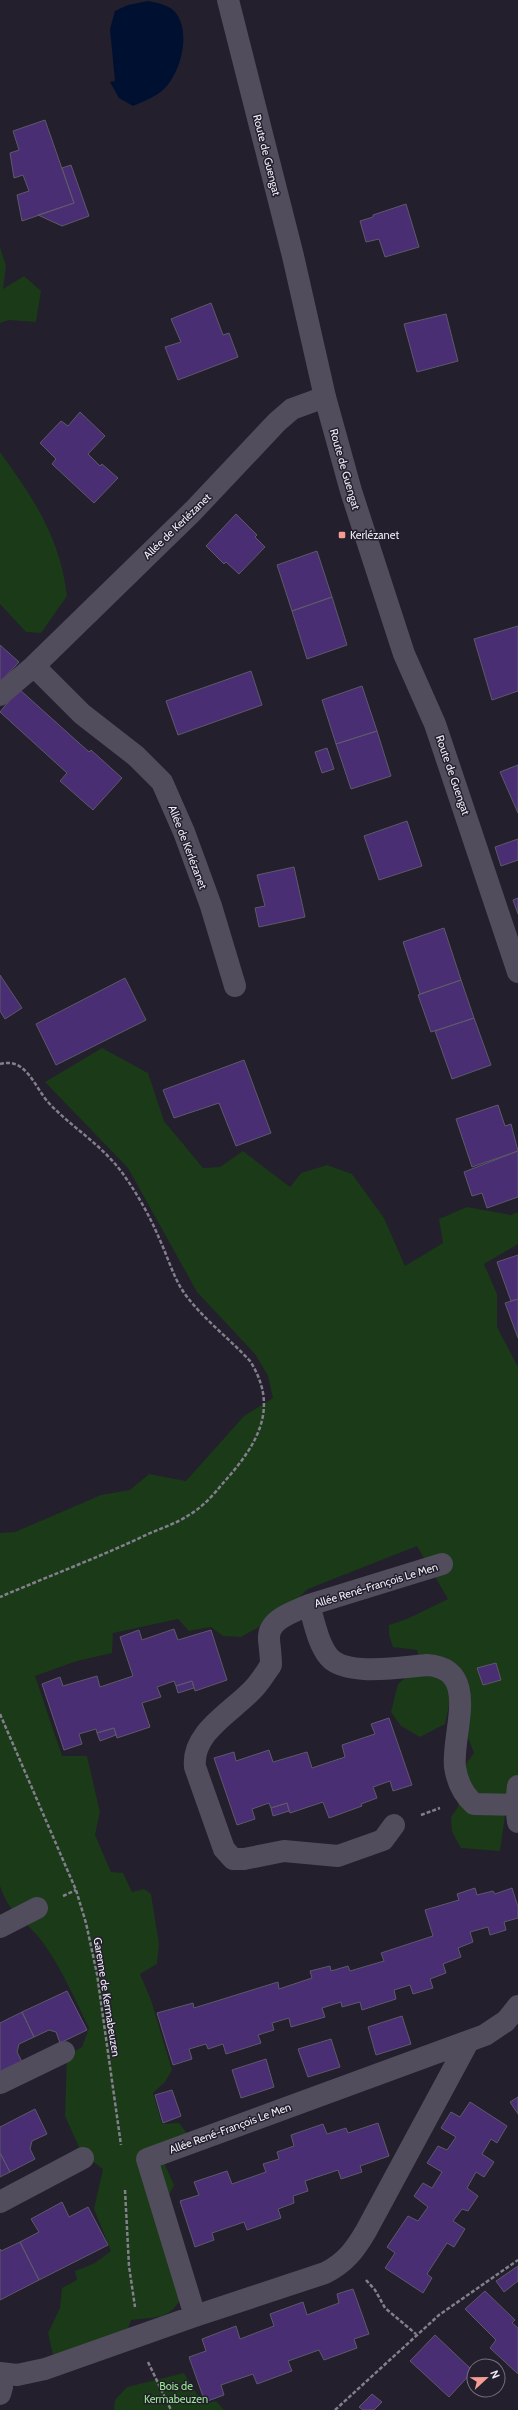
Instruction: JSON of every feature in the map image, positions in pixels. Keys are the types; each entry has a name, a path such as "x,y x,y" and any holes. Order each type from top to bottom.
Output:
{"street":[{"name":"Route de Guengat","path":"228,0 293,256 325,397 351,491 404,654 435,724 518,972"},
{"name":"Allée de Kerlézanet","path":"0,695 34,666 199,506 277,422 292,409 325,397"},
{"name":"Allée de Kerlézanet","path":"34,666 82,714 136,756 162,782 184,832 210,906 235,986"},
{"name":"Allée René-François Le Men","path":"394,1825 383,1840 338,1856 326,1857 298,1850 284,1851 244,1859 233,1859 224,1849 195,1767 194,1755 202,1740 257,1685 271,1665 269,1639 271,1627 280,1619 309,1605 442,1564"},
{"name":"Allée René-François Le Men","path":"309,1605 323,1648 328,1656 339,1664 354,1668 437,1666 448,1672 460,1691 460,1711 455,1765 462,1789 474,1804 517,1804"},
{"path":"0,1926 37,1908"},
{"name":"Allée René-François Le Men","path":"195,2316 147,2158 468,2042 497,2028 518,2006"},
{"path":"1,2382 45,2369 142,2334 325,2273 339,2266 348,2258 366,2231 468,2042"},
{"path":"0,2083 64,2052"},
{"path":"0,2202 83,2158"}],"path":[{"path":"0,1064 7,1062 20,1066 34,1080 46,1100 61,1116 88,1136 117,1166 159,1237 182,1289 250,1361 258,1374 263,1391 264,1413 256,1440 245,1459 211,1498 190,1515 129,1544 0,1597"},
{"name":"Garenne de Kermabeuzen","path":"0,1714 67,1868 86,1923 97,1974 121,2148"},
{"path":"416,1816 441,1808"},
{"path":"124,2185 133,2299"},
{"path":"348,2258 375,2290 385,2308 416,2334"},
{"path":"335,2410 416,2334 439,2315 518,2260"},
{"path":"142,2334 152,2373 171,2410"}],"green space":[{"path":"0,247 6,266 3,289 24,276 41,291 36,322 9,320 0,323"},
{"path":"0,452 24,486 44,520 52,537 64,575 67,596 41,633 26,632 0,604"},
{"path":"102,1048 148,1073 164,1121 203,1168 220,1167 243,1151 290,1187 301,1173 327,1165 352,1174 384,1218 405,1266 443,1243 439,1219 467,1207 511,1215 518,1212 518,1244 484,1264 497,1294 497,1327 518,1367 518,1786 510,1780 500,1851 461,1848 452,1832 451,1817 458,1807 462,1769 474,1753 451,1696 445,1724 420,1737 401,1726 391,1712 398,1684 421,1665 417,1650 393,1647 389,1635 389,1625 407,1619 448,1599 417,1546 308,1589 280,1615 241,1637 223,1636 211,1627 189,1631 178,1619 113,1633 112,1653 77,1661 35,1676 62,1756 87,1756 100,1812 95,1835 111,1872 123,1873 132,1892 144,1889 151,1894 159,1944 157,1964 140,1974 151,2000 172,2070 165,2082 153,2093 162,2124 179,2123 187,2133 169,2144 165,2165 174,2185 164,2206 182,2296 178,2304 173,2309 161,2316 131,2320 125,2337 53,2355 48,2333 60,2308 62,2288 77,2280 75,2271 95,2263 111,2251 94,2209 103,2169 82,2154 65,2116 67,2056 82,2047 89,2028 51,1954 32,1929 14,1912 4,1897 0,1886 0,1533 15,1532 101,1495 130,1490 149,1474 186,1481 244,1416 273,1398 268,1376 255,1354 197,1292 128,1168 45,1082"},
{"name":"Bois de Kermabeuzen","path":"184,2373 203,2404 216,2401 224,2410 114,2410 115,2400 127,2387"}],"water":[{"path":"148,1 167,6 176,13 183,31 182,52 176,72 165,88 154,96 133,106 119,98 110,82 115,81 110,29 115,11 128,5"}],"building":[{"path":"45,120 74,203 22,221 17,195 29,191 23,175 14,178 10,153 19,150 13,131"},
{"path":"71,165 89,216 62,226 38,215 74,203 62,168"},
{"path":"406,204 419,247 385,257 379,239 366,242 360,221"},
{"path":"211,303 223,335 229,333 238,357 178,380 165,347 181,342 171,319"},
{"path":"446,314 458,361 417,372 404,324"},
{"path":"80,412 105,436 88,454 100,466 102,464 118,478 94,503 52,464 56,459 40,443 61,421 68,426"},
{"path":"236,514 257,535 255,537 265,547 239,574 226,562 224,564 206,546"},
{"path":"317,551 332,597 292,611 277,565"},
{"path":"332,597 347,645 307,659 292,611"},
{"path":"518,626 518,691 492,700 474,639"},
{"path":"0,645 19,662 0,682"},
{"path":"251,671 262,705 178,735 166,701"},
{"path":"362,686 377,731 336,744 322,700"},
{"path":"19,689 89,752 91,750 122,778 93,810 60,781 67,773 0,712"},
{"path":"377,731 391,776 351,789 336,744"},
{"path":"327,748 334,769 322,773 315,752"},
{"path":"518,765 518,813 500,772"},
{"path":"407,821 422,866 379,880 364,836"},
{"path":"518,839 518,860 501,866 495,847"},
{"path":"294,867 305,917 259,927 255,908 265,906 257,875"},
{"path":"518,898 518,914 513,900"},
{"path":"444,928 461,980 420,994 403,942"},
{"path":"0,975 22,1008 5,1019 0,1011"},
{"path":"125,978 146,1020 56,1065 36,1024"},
{"path":"461,980 474,1018 431,1032 418,995"},
{"path":"474,1018 491,1065 452,1079 435,1031"},
{"path":"244,1060 271,1133 236,1146 219,1103 174,1118 163,1090"},
{"path":"498,1105 505,1126 511,1124 518,1151 472,1167 456,1119"},
{"path":"518,1151 518,1197 487,1208 482,1193 472,1196 464,1172"},
{"path":"518,1255 518,1299 511,1301 497,1262"},
{"path":"518,1299 518,1338 505,1303"},
{"path":"174,1629 178,1640 211,1630 227,1680 195,1691 192,1681 176,1686 174,1681 157,1687 161,1697 142,1703 150,1727 117,1738 114,1728 97,1733 96,1729 79,1734 82,1744 64,1750 42,1684 60,1677 63,1686 97,1676 100,1687 133,1676 120,1637 139,1630 142,1640"},
{"path":"496,1663 501,1680 483,1685 477,1668"},
{"path":"192,1681 194,1688 178,1693 176,1686"},
{"path":"389,1718 412,1785 393,1791 390,1781 373,1787 377,1798 361,1804 362,1806 329,1818 323,1802 290,1813 287,1803 271,1808 269,1803 252,1809 255,1819 237,1825 214,1758 234,1752 236,1761 269,1750 273,1762 307,1752 312,1768 345,1757 342,1745 375,1734 371,1724"},
{"path":"114,1728 116,1735 100,1741 97,1733"},
{"path":"287,1803 289,1811 273,1816 271,1808"},
{"path":"475,1888 477,1895 493,1891 495,1894 512,1888 518,1907 518,1918 504,1922 506,1930 490,1935 488,1927 470,1932 473,1942 458,1948 461,1957 443,1964 446,1973 430,1979 433,1988 413,1994 410,1985 394,1990 396,1999 362,2010 360,2002 342,2007 341,2002 322,2008 325,2017 291,2027 289,2018 272,2023 274,2030 258,2035 261,2043 226,2054 223,2044 208,2049 206,2044 189,2049 192,2059 173,2065 157,2013 193,2003 194,2008 278,1982 279,1989 312,1978 310,1971 330,1966 331,1971 348,1966 350,1971 384,1961 381,1953 433,1936 425,1910 459,1900 457,1894"},
{"path":"67,1991 87,2030 60,2043 56,2032 49,2030 34,2037 22,2012"},
{"path":"22,2012 34,2037 19,2044 17,2052 22,2062 0,2072 0,2023"},
{"path":"402,2016 411,2044 376,2055 368,2027"},
{"path":"331,2039 340,2067 308,2077 298,2049"},
{"path":"266,2059 274,2087 241,2098 232,2070"},
{"path":"172,2090 181,2116 163,2123 155,2095"},
{"path":"518,2097 518,2114 510,2102"},
{"path":"470,2102 507,2126 497,2143 491,2139 482,2154 494,2162 484,2177 476,2172 467,2188 478,2196 468,2211 462,2209 453,2221 465,2229 454,2247 447,2243 427,2274 432,2278 423,2293 385,2268 395,2253 387,2247 408,2216 418,2221 428,2207 414,2196 423,2183 432,2188 442,2172 427,2163 438,2146 447,2150 456,2137 441,2128 451,2112 460,2117"},
{"path":"35,2109 47,2134 32,2141 30,2149 35,2159 10,2172 0,2153 0,2127"},
{"path":"378,2123 389,2156 360,2166 362,2172 341,2179 338,2170 305,2181 308,2191 293,2196 294,2203 278,2209 281,2218 247,2230 244,2222 212,2233 214,2240 195,2247 180,2201 199,2195 194,2182 227,2171 232,2184 266,2172 263,2164 279,2159 277,2152 294,2146 291,2135 323,2124 327,2134 346,2128 348,2133"},
{"path":"0,2153 10,2172 0,2177"},
{"path":"62,2202 69,2217 88,2207 108,2245 39,2280 20,2242 39,2232 31,2219"},
{"path":"20,2242 39,2280 0,2300 0,2249 1,2251"},
{"path":"518,2266 518,2281 504,2292 496,2281"},
{"path":"353,2289 369,2334 354,2339 357,2348 324,2360 319,2350 288,2361 292,2371 257,2384 253,2374 221,2385 224,2395 205,2402 189,2357 206,2351 202,2339 236,2326 240,2339 274,2326 270,2314 303,2302 307,2315 339,2303 337,2294"},
{"path":"485,2291 515,2320 512,2323 518,2328 518,2374 506,2363 506,2358 501,2358 490,2348 496,2340 465,2309"},
{"path":"435,2335 466,2364 466,2379 449,2397 410,2361"},
{"path":"372,2394 382,2402 374,2410 363,2410 359,2407"}],"place":[{"name":"Kerlézanet","path":"342,535"}]}
